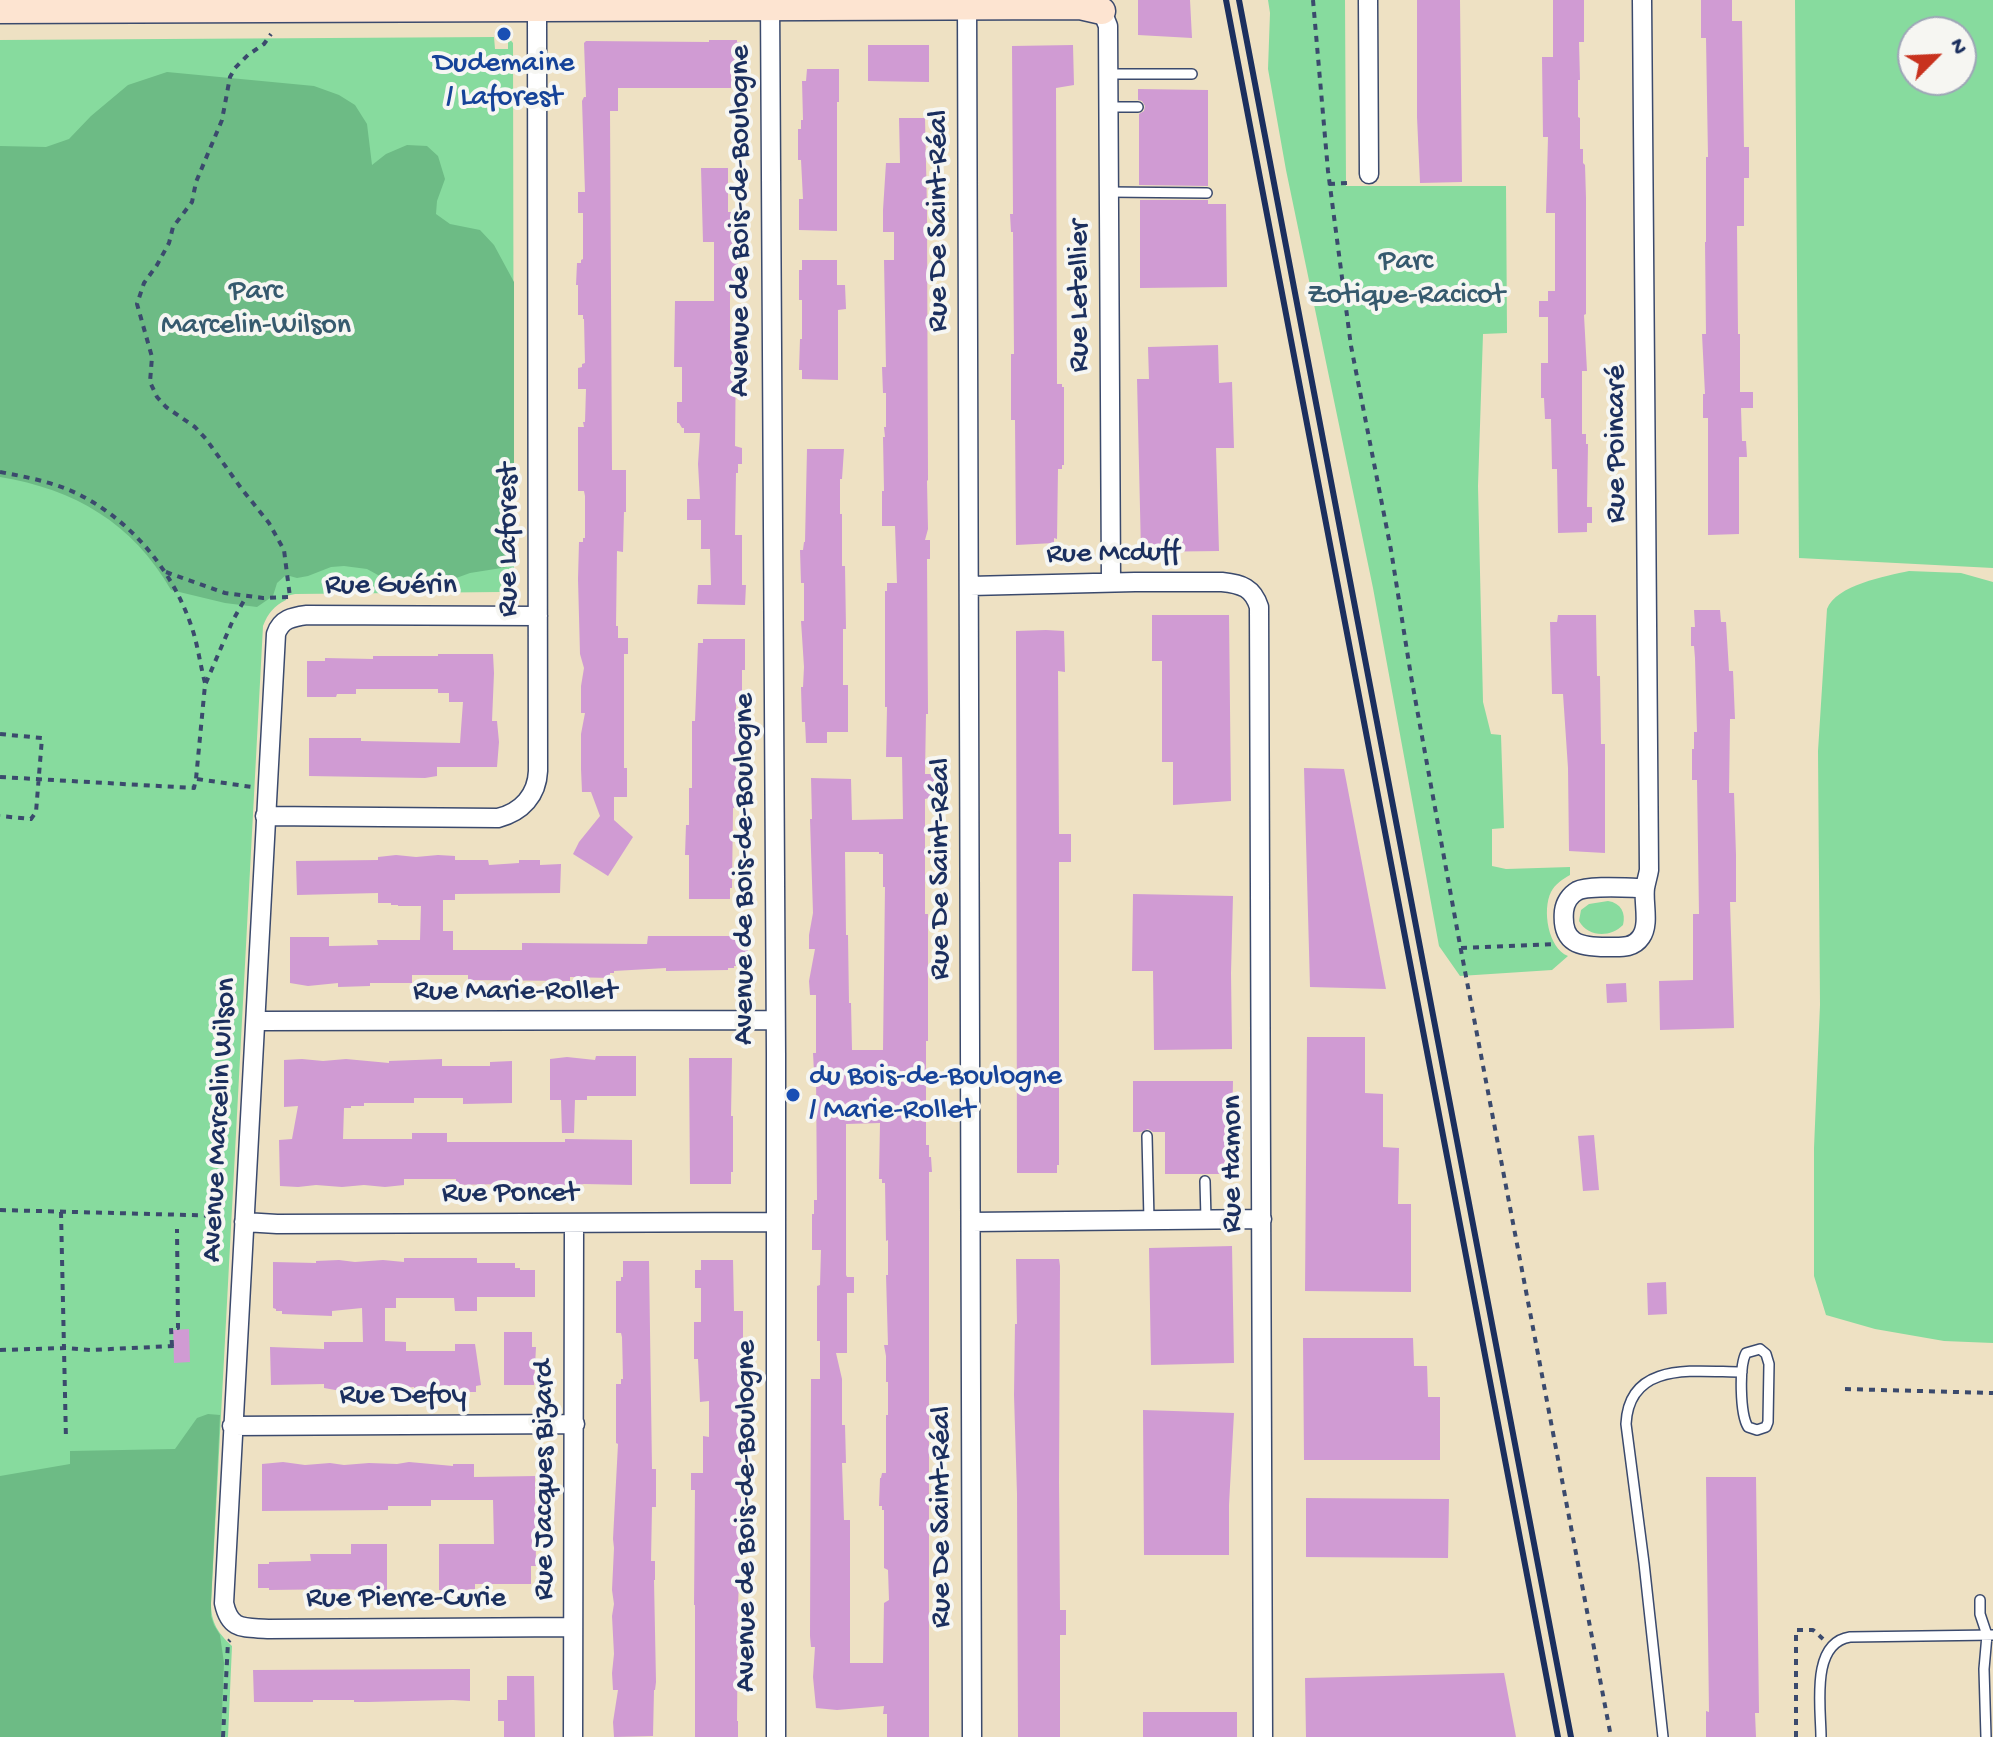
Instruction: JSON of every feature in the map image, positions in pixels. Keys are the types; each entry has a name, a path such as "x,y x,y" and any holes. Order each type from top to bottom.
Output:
{"street":[{"path":"1368,0 1369,174"},
{"name":"Rue Poincaré","path":"1642,0 1649,870 1645,888 1644,930 1640,939 1632,945 1617,947 1583,946 1567,934 1565,907 1577,891 1645,888"},
{"path":"0,10 313,5 537,8 967,3 1105,6"},
{"name":"Rue De Saint-Réal","path":"967,3 972,1737"},
{"name":"Avenue de Bois-de-Boulogne","path":"770,4 776,1737"},
{"name":"Rue Letellier","path":"1105,6 1108,26 1111,582"},
{"name":"Rue Laforest","path":"265,816 491,818 519,809 529,799 538,778 537,8"},
{"name":"Rue Mcduff","path":"970,586 1222,582 1242,585 1253,593"},
{"name":"Rue Hamon","path":"1253,593 1261,621 1263,1737"},
{"name":"Rue Guérin","path":"292,617 538,616"},
{"name":"Avenue Marcelin Wilson","path":"240,1626 230,1621 224,1603 237,1219 256,1021 274,640 280,624 292,617"},
{"name":"Rue Marie-Rollet","path":"256,1021 775,1020"},
{"name":"Rue Poncet","path":"237,1219 277,1224 776,1222"},
{"path":"971,1222 1262,1219"},
{"name":"Rue Jacques Bizard","path":"573,1737 574,1223"},
{"name":"Rue Defoy","path":"232,1426 575,1424"},
{"name":"Rue Pierre-Curie","path":"240,1626 268,1629 573,1627"}],"lane":[{"path":"1108,74 1192,74"},
{"path":"1108,107 1138,107"},
{"path":"1109,192 1207,193"},
{"path":"1147,1136 1149,1220"},
{"path":"1205,1181 1206,1219"},
{"path":"1755,1349 1764,1352 1769,1364 1768,1422 1761,1429 1751,1429 1744,1422 1742,1372 1746,1353 1755,1349"},
{"path":"1663,1737 1627,1412 1634,1393 1650,1380 1672,1374 1742,1372"},
{"path":"1980,1600 1980,1614 1990,1635 1984,1669 1986,1737"},
{"path":"1821,1737 1821,1671 1830,1647 1842,1638 1990,1635"}],"path":[{"path":"1313,0 1329,184 1351,346 1391,550 1461,948 1611,1737"},
{"path":"166,572 246,597 290,597 284,550 269,523 206,439 157,397 150,382 152,357 137,304 144,283 169,243 173,227 192,202 196,182 222,120 230,77 235,68 264,44 271,34"},
{"path":"1329,184 1348,183"},
{"path":"0,472 57,486 93,503 142,542 166,572 178,595 192,627 205,685"},
{"path":"0,777 195,786 205,685 246,597"},
{"path":"0,734 42,738 36,812 31,819 0,816"},
{"path":"196,779 254,787"},
{"path":"1461,948 1555,944"},
{"path":"0,1210 237,1219"},
{"path":"61,1212 66,1440"},
{"path":"0,1350 173,1346 171,1328 178,1328 177,1229"},
{"path":"1845,1389 1993,1393"},
{"path":"1796,1737 1796,1630 1813,1630 1830,1647"},
{"path":"223,1737 228,1642"}],"green space":[{"name":"Parc Zotique-Racicot","path":"1268,0 1345,0 1346,186 1506,186 1507,333 1483,334 1478,486 1483,702 1491,734 1501,735 1504,828 1492,829 1492,866 1506,869 1570,867 1570,875 1555,887 1548,900 1547,918 1551,937 1561,952 1568,956 1552,970 1460,976 1439,946 1373,588 1286,170 1268,69"},
{"path":"1795,0 1993,0 1993,568 1799,558"},
{"name":"Parc Marcelin-Wilson","path":"494,37 495,49 508,49 508,37 513,43 514,583 500,592 295,594 286,596 286,600 275,607 263,626 211,1603 216,1627 232,1646 228,1737 0,1737 0,40"},
{"path":"167,72 314,86 355,105 367,124 372,165 386,154 407,145 427,146 438,156 445,179 436,214 450,224 480,230 494,245 514,282 514,566 470,573 437,585 420,587 398,586 367,569 331,567 297,578 286,575 277,583 273,596 257,607 225,603 171,590 139,546 120,528 77,500 53,490 0,477 0,146 46,147 69,139 128,85"},
{"path":"1909,571 1961,573 1993,582 1993,1343 1944,1341 1875,1329 1826,1315 1814,1276 1814,1148 1820,1005 1818,751 1827,609 1840,594 1851,588"},
{"path":"1608,901 1622,909 1623,925 1606,934 1593,933 1583,926 1579,921 1581,910 1589,904"},
{"path":"208,1414 220,1415 211,1616 220,1635 224,1663 221,1737 0,1737 0,1476 70,1464 70,1451 175,1449 197,1418"}],"building":[{"path":"1138,0 1190,0 1192,38 1138,35"},
{"path":"1417,0 1460,0 1462,182 1420,183"},
{"path":"1553,0 1584,0 1584,42 1579,42 1578,117 1586,198 1584,315 1587,371 1582,371 1582,434 1586,434 1588,444 1587,507 1592,507 1592,523 1587,523 1587,532 1558,533 1557,469 1552,469 1551,419 1545,419 1544,398 1541,398 1541,363 1548,363 1548,317 1539,317 1539,301 1548,301 1548,291 1555,291 1555,213 1546,213 1548,137 1543,137 1542,57 1553,57"},
{"path":"1701,0 1732,0 1732,21 1742,21 1744,147 1749,147 1749,178 1744,178 1744,226 1737,226 1738,334 1740,392 1753,392 1753,408 1741,408 1742,441 1746,441 1747,457 1739,457 1739,534 1708,535 1708,418 1703,418 1702,334 1706,334 1708,157 1706,38 1701,38"},
{"path":"742,42 742,84 731,84 731,88 618,88 618,111 610,111 612,470 626,470 623,552 617,551 616,626 618,638 628,638 628,654 624,654 627,797 614,797 614,820 633,837 608,876 573,854 600,816 591,792 582,792 581,769 581,734 585,713 581,713 584,668 580,654 578,579 579,542 585,538 585,496 584,491 578,491 578,427 584,427 586,389 578,389 578,368 585,363 584,319 583,315 578,315 576,285 577,263 583,259 583,213 578,213 578,192 585,192 584,43"},
{"path":"868,45 929,45 929,82 868,81"},
{"path":"1073,45 1074,85 1056,88 1057,384 1064,387 1064,465 1058,469 1057,539 1054,538 1054,543 1016,545 1015,420 1011,420 1011,354 1014,354 1013,232 1010,214 1013,214 1012,46"},
{"path":"807,69 839,69 837,231 799,230 799,199 803,199 798,129 801,129 803,120 802,81 806,81"},
{"path":"1138,89 1208,90 1208,186 1139,185 1139,114 1145,106 1138,100"},
{"path":"899,118 925,118 928,529 925,540 930,540 930,559 927,559 928,714 925,774 934,776 934,797 925,799 925,914 928,914 926,1145 929,1145 932,1172 929,1172 929,1737 887,1737 884,1706 837,1710 816,1708 813,1677 815,1647 811,1647 810,1636 811,1379 820,1379 817,1286 820,1285 821,1250 812,1250 812,1214 814,1200 817,1200 816,1072 813,1053 816,1053 816,995 810,995 809,981 815,949 809,949 813,913 811,778 851,779 852,820 903,819 902,757 886,757 885,591 887,583 897,583 895,526 882,526 883,437 886,427 882,367 886,367 884,260 894,260 894,232 883,232 883,210 886,163 900,163","holes":["845,852 883,854 883,1050 852,1050","880,1123 879,1179 885,1183 888,1240 888,1345 884,1345 888,1415 886,1473 882,1473 880,1478 879,1506 884,1510 884,1568 888,1570 889,1600 884,1603 883,1663 850,1663 850,1520 844,1520 842,1463 846,1463 845,1425 842,1425 842,1379 836,1353 847,1353 847,1293 854,1293 854,1277 846,1275 846,1124"]},
{"path":"701,168 728,168 728,212 736,212 738,224 738,285 730,285 730,349 736,349 735,446 742,448 742,464 738,464 736,473 735,535 742,535 745,605 697,604 698,585 711,585 710,549 701,549 701,520 687,520 687,499 700,499 700,433 684,433 684,428 677,423 677,402 682,402 682,367 674,367 675,301 714,301 714,242 703,242"},
{"path":"1140,200 1208,200 1208,204 1226,204 1227,287 1140,288"},
{"path":"802,260 837,260 837,285 845,285 846,309 838,310 838,380 802,379 802,370 799,370 802,300 799,300 799,270 802,270"},
{"path":"1218,345 1219,383 1232,382 1234,448 1216,448 1219,551 1141,552 1137,379 1149,379 1148,347"},
{"path":"807,449 844,449 840,514 842,566 845,566 843,685 848,685 848,732 827,732 827,743 806,743 805,722 802,722 804,667 801,621 804,621 804,583 801,583 800,550 803,550 805,542"},
{"path":"1694,610 1720,610 1721,622 1726,622 1729,671 1733,671 1735,719 1730,719 1729,793 1734,793 1736,855 1736,902 1730,902 1734,1028 1660,1030 1659,981 1693,980 1693,914 1699,914 1697,780 1692,780 1692,749 1694,732 1697,732 1695,658 1694,646 1691,646 1691,627 1695,627"},
{"path":"1152,615 1229,615 1231,801 1173,805 1173,762 1162,762 1162,661 1152,661"},
{"path":"1558,615 1596,615 1601,744 1605,744 1605,853 1569,851 1563,694 1552,694 1550,622 1557,622"},
{"path":"1016,631 1064,631 1065,672 1058,671 1059,834 1071,834 1071,862 1059,862 1059,1165 1057,1173 1017,1173"},
{"path":"703,639 745,639 742,695 736,698 737,807 733,808 730,899 689,899 686,825 689,825 689,788 692,788 692,721 695,721 698,643 703,643"},
{"path":"493,654 492,721 497,721 497,767 437,767 437,776 425,778 309,776 309,738 460,743 463,702 449,702 449,693 438,693 438,689 356,689 356,694 307,697 307,661"},
{"path":"1304,768 1344,769 1386,989 1310,987"},
{"path":"455,856 455,860 488,860 489,865 519,863 519,860 540,860 540,865 561,864 560,893 455,894 455,900 443,900 443,931 453,931 453,950 522,950 522,943 647,944 648,936 746,936 746,966 734,966 728,970 666,971 666,968 614,971 610,973 610,978 570,977 570,981 468,980 468,975 412,975 412,983 370,983 370,986 290,983 290,937 329,937 329,946 378,945 377,940 420,940 421,906 378,903 378,893 297,895 296,861 378,860 378,857"},
{"path":"1133,894 1233,896 1232,1049 1154,1050 1153,971 1132,971"},
{"path":"1626,983 1627,1002 1607,1003 1606,984"},
{"path":"1307,1037 1365,1037 1365,1093 1383,1094 1383,1147 1399,1148 1398,1204 1411,1204 1411,1292 1305,1291"},
{"path":"596,1056 636,1056 636,1096 587,1096 587,1100 575,1100 574,1133 562,1133 561,1100 550,1100 550,1059 595,1060"},
{"path":"689,1058 732,1058 731,1184 690,1184"},
{"path":"442,1059 442,1066 490,1066 490,1062 512,1061 512,1103 463,1104 463,1098 414,1098 414,1103 364,1103 364,1106 344,1108 343,1139 412,1139 412,1133 447,1133 447,1142 632,1140 632,1185 456,1185 456,1179 404,1179 404,1185 385,1187 280,1186 279,1140 292,1139 298,1106 284,1107 284,1060 389,1063"},
{"path":"1133,1081 1233,1081 1231,1174 1165,1174 1165,1132 1148,1129 1133,1132"},
{"path":"1594,1135 1599,1190 1583,1191 1578,1136"},
{"path":"1232,1246 1234,1363 1151,1365 1149,1248"},
{"path":"404,1258 477,1258 477,1263 515,1263 515,1268 520,1270 535,1270 535,1297 477,1297 477,1311 455,1311 454,1298 396,1298 396,1308 385,1308 385,1341 406,1342 406,1351 455,1351 455,1344 475,1344 481,1385 476,1386 476,1392 414,1392 414,1387 369,1387 341,1391 324,1388 324,1384 271,1385 270,1347 324,1349 324,1342 363,1342 362,1308 332,1311 332,1316 282,1314 282,1311 276,1311 273,1308 273,1262 404,1262"},
{"path":"1016,1259 1059,1259 1060,1266 1060,1610 1066,1610 1066,1635 1060,1635 1060,1737 1018,1737 1014,1395"},
{"path":"701,1260 733,1260 734,1311 743,1311 745,1403 742,1403 744,1465 741,1465 743,1537 738,1605 738,1737 695,1737 695,1490 691,1490 691,1473 703,1473 703,1436 709,1437 709,1401 700,1402 698,1359 694,1359 694,1322 701,1322 701,1288 695,1288 695,1270 701,1270"},
{"path":"623,1261 649,1261 652,1469 656,1469 651,1561 655,1561 656,1682 653,1736 614,1737 618,1690 613,1690 612,1673 613,1539 618,1444 616,1384 621,1384 623,1379 622,1337 621,1333 616,1333 616,1281 621,1281 623,1277"},
{"path":"1666,1282 1667,1314 1648,1315 1647,1283"},
{"path":"189,1329 190,1362 174,1363 173,1330"},
{"path":"504,1332 532,1332 532,1347 536,1347 534,1385 504,1385"},
{"path":"1303,1338 1413,1338 1414,1366 1427,1366 1428,1397 1440,1397 1440,1460 1304,1460"},
{"path":"1143,1410 1234,1413 1229,1555 1144,1555"},
{"path":"283,1462 305,1465 474,1464 474,1477 535,1476 536,1566 531,1566 531,1584 475,1584 475,1589 439,1590 439,1544 494,1544 493,1500 431,1500 431,1506 388,1506 388,1510 262,1511 262,1464"},
{"path":"1706,1477 1756,1477 1759,1713 1755,1713 1756,1737 1706,1737 1706,1711 1709,1712"},
{"path":"1306,1498 1449,1499 1448,1558 1306,1557"},
{"path":"351,1544 387,1544 387,1590 258,1588 258,1564 311,1561 310,1554 351,1554"},
{"path":"470,1669 470,1701 254,1702 253,1670"},
{"path":"1504,1673 1516,1737 1306,1737 1305,1678"},
{"path":"507,1676 534,1676 535,1737 504,1737 504,1721 498,1721 498,1700 507,1700"},
{"path":"1143,1712 1237,1712 1237,1737 1143,1737"}],"railway":[{"path":"1226,0 1558,1737"},
{"path":"1239,0 1571,1737"}],"place":[{"name":"Dudemaine / Laforest","path":"504,34"},
{"name":"du Bois-de-Boulogne / Marie-Rollet","path":"793,1095"}]}
